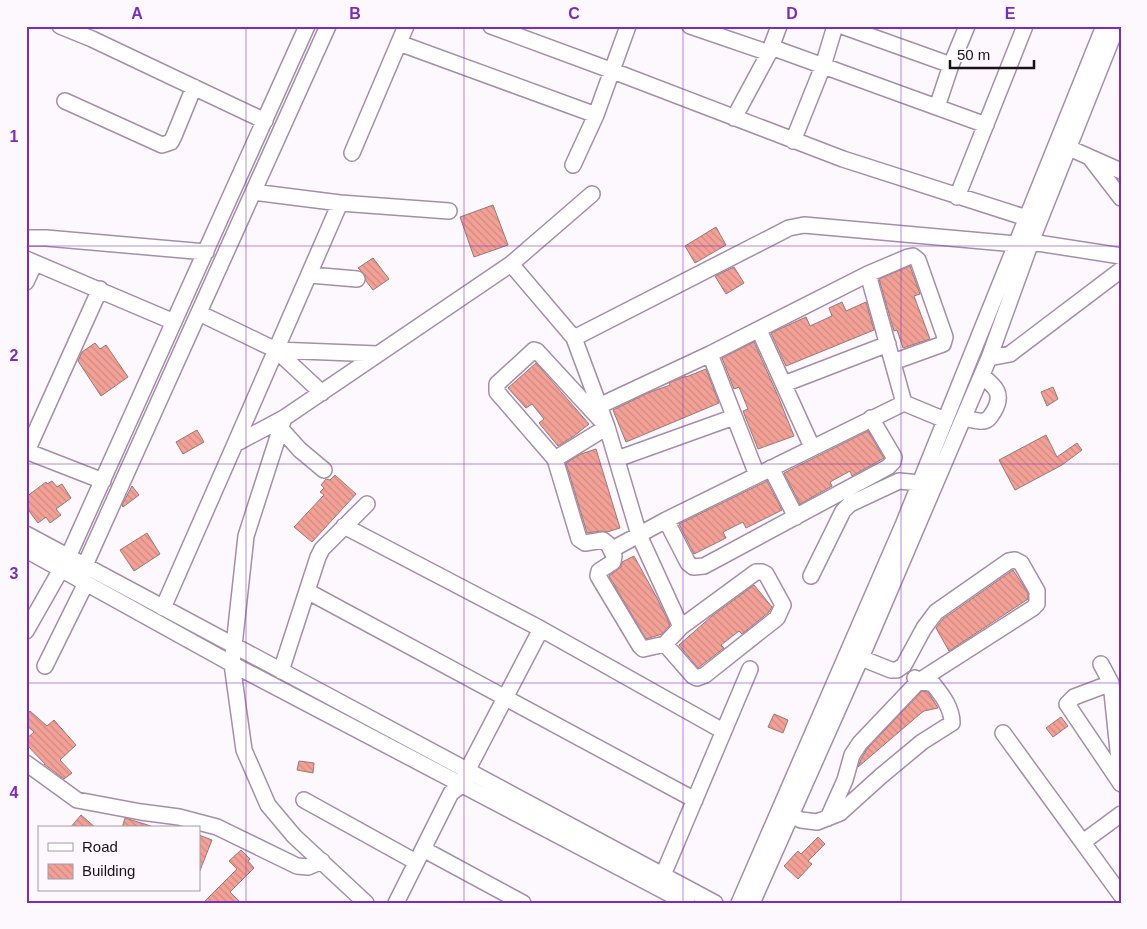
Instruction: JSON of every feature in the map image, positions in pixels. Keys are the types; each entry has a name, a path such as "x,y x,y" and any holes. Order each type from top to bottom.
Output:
{"street":[{"path":"60,26 92,39 265,121"},
{"path":"26,631 65,563 307,26"},
{"path":"46,666 83,576 328,26"},
{"path":"352,153 406,26"},
{"path":"492,26 843,159 1033,220"},
{"path":"573,165 596,115 628,26"},
{"path":"690,26 823,66 986,125"},
{"path":"734,118 770,50 779,26"},
{"path":"793,141 823,66 834,26"},
{"path":"842,26 951,64"},
{"path":"937,107 951,64 967,26"},
{"path":"957,197 1026,26"},
{"path":"1069,138 1104,26"},
{"path":"854,655 945,420 1117,26"},
{"path":"400,43 596,115"},
{"path":"64,101 162,145 171,142 194,87"},
{"path":"1069,138 1090,158 1121,198"},
{"path":"1090,158 1121,171"},
{"path":"253,192 340,203 449,211"},
{"path":"235,444 283,423 322,393 511,264 592,194"},
{"path":"163,608 340,203"},
{"path":"574,338 796,226 804,225 1023,243 1121,256"},
{"path":"26,238 46,238 206,252"},
{"path":"752,903 785,813 854,655 982,376 1023,243"},
{"path":"599,406 710,354 868,274 913,256 918,260 946,337 943,344 935,348 892,362"},
{"path":"26,282 30,261 100,289 174,322"},
{"path":"511,264 574,338 607,427 639,535 681,627"},
{"path":"989,358 1010,354 1121,270"},
{"path":"868,274 904,404"},
{"path":"310,275 358,279"},
{"path":"100,289 26,451 102,481"},
{"path":"199,313 276,350 322,393"},
{"path":"758,330 812,447"},
{"path":"784,384 888,344"},
{"path":"276,350 378,354"},
{"path":"607,427 537,351 530,353 497,384 497,392 555,459 579,539 585,544 602,540 608,544 614,556 613,562 599,571 598,576 640,646 643,649 647,649 665,644 681,627 756,572 766,574 783,605 778,618 705,675 697,678 693,676 665,644"},
{"path":"710,354 757,475"},
{"path":"964,418 982,421 990,418 997,407 1000,396 997,389 982,376"},
{"path":"611,550 666,520 812,447 904,404 945,420"},
{"path":"617,459 734,417"},
{"path":"666,520 688,563 693,567 704,566 888,467 893,462 894,457 872,418"},
{"path":"283,423 300,450 324,470"},
{"path":"283,423 246,536 232,664 244,750 268,805 294,836 366,903"},
{"path":"555,459 607,427"},
{"path":"771,468 796,517"},
{"path":"811,576 843,511 850,504 899,481 920,483"},
{"path":"281,671 322,549 367,504"},
{"path":"344,526 541,629 724,732"},
{"path":"26,534 83,576 232,664 663,875 715,903"},
{"path":"26,550 65,563"},
{"path":"828,818 843,783 852,755 860,742 919,681 1033,608 1037,604 1037,591 1021,563 1015,560 1004,563 936,612 924,628 910,655 901,667 891,670 854,655"},
{"path":"83,576 163,608 281,671 464,778 687,903"},
{"path":"307,591 695,800"},
{"path":"396,903 451,793 464,778 504,697 541,629"},
{"path":"1101,664 1111,683 1121,779"},
{"path":"785,813 801,820 817,822 840,813 922,742 952,723 950,710 944,698 933,684 919,681 901,667"},
{"path":"663,875 750,669"},
{"path":"1111,683 1074,697 1067,704 1121,784"},
{"path":"1004,733 1121,895"},
{"path":"26,763 77,800 179,817 217,827 297,866 308,867 322,861"},
{"path":"843,783 858,798"},
{"path":"304,800 523,903"},
{"path":"739,903 785,813"},
{"path":"1082,842 1121,814"}],"building":[{"path":"493,205 508,245 474,257 460,217"},
{"path":"716,227 726,245 695,263 685,246"},
{"path":"373,258 389,279 373,290 366,281 365,275 358,268"},
{"path":"910,266 920,294 914,296 930,339 903,348 897,330 894,331 879,279"},
{"path":"734,267 744,283 726,294 715,276"},
{"path":"842,302 846,311 866,302 874,330 786,366 771,333 806,317 810,326 832,316 829,308"},
{"path":"754,342 794,436 758,449 743,411 748,409 739,387 734,389 722,358"},
{"path":"95,343 100,349 106,345 128,377 101,396 78,361 82,352"},
{"path":"536,363 589,424 558,446 539,423 544,419 532,404 526,408 508,388"},
{"path":"706,369 719,403 626,442 613,410 648,393 670,385 669,383"},
{"path":"1053,387 1058,399 1047,406 1041,392"},
{"path":"197,430 204,442 183,454 176,442"},
{"path":"868,431 884,458 852,476 850,471 830,482 832,486 800,504 784,473"},
{"path":"1046,435 1057,457 1077,443 1082,450 1062,465 1015,490 999,460"},
{"path":"596,449 620,528 607,532 587,533 566,463 581,454"},
{"path":"335,475 356,494 312,542 294,527 324,495 320,492 324,488 321,485 326,479 330,480"},
{"path":"52,481 57,487 62,484 71,498 56,509 61,515 50,523 46,517 38,523 26,507 26,497 46,482 47,484"},
{"path":"767,481 782,510 746,528 743,522 723,532 726,538 694,554 679,524"},
{"path":"132,486 139,495 123,507 122,505"},
{"path":"147,533 160,554 134,571 120,550"},
{"path":"634,556 670,625 662,634 646,639 609,576 621,567 622,562"},
{"path":"1013,570 1028,593 1028,599 949,651 936,628 943,619"},
{"path":"754,585 772,607 769,612 742,634 739,631 721,645 724,648 698,668 679,645 712,616"},
{"path":"922,691 928,692 938,708 924,711 858,767 867,749"},
{"path":"30,711 47,726 54,720 76,745 60,760 72,773 64,779 44,764 26,744 26,739 34,732 26,725 26,715"},
{"path":"774,714 788,720 783,733 768,727"},
{"path":"1061,717 1068,726 1053,737 1046,728"},
{"path":"299,761 314,763 313,773 297,770"},
{"path":"81,815 94,826 72,826"},
{"path":"125,818 151,826 123,826"},
{"path":"200,835 212,840 200,870"},
{"path":"818,837 825,844 808,861 812,864 798,879 784,866 798,851 801,854"},
{"path":"241,850 250,859 248,861 254,868 230,892 241,903 203,903 237,869 229,861"}]}
